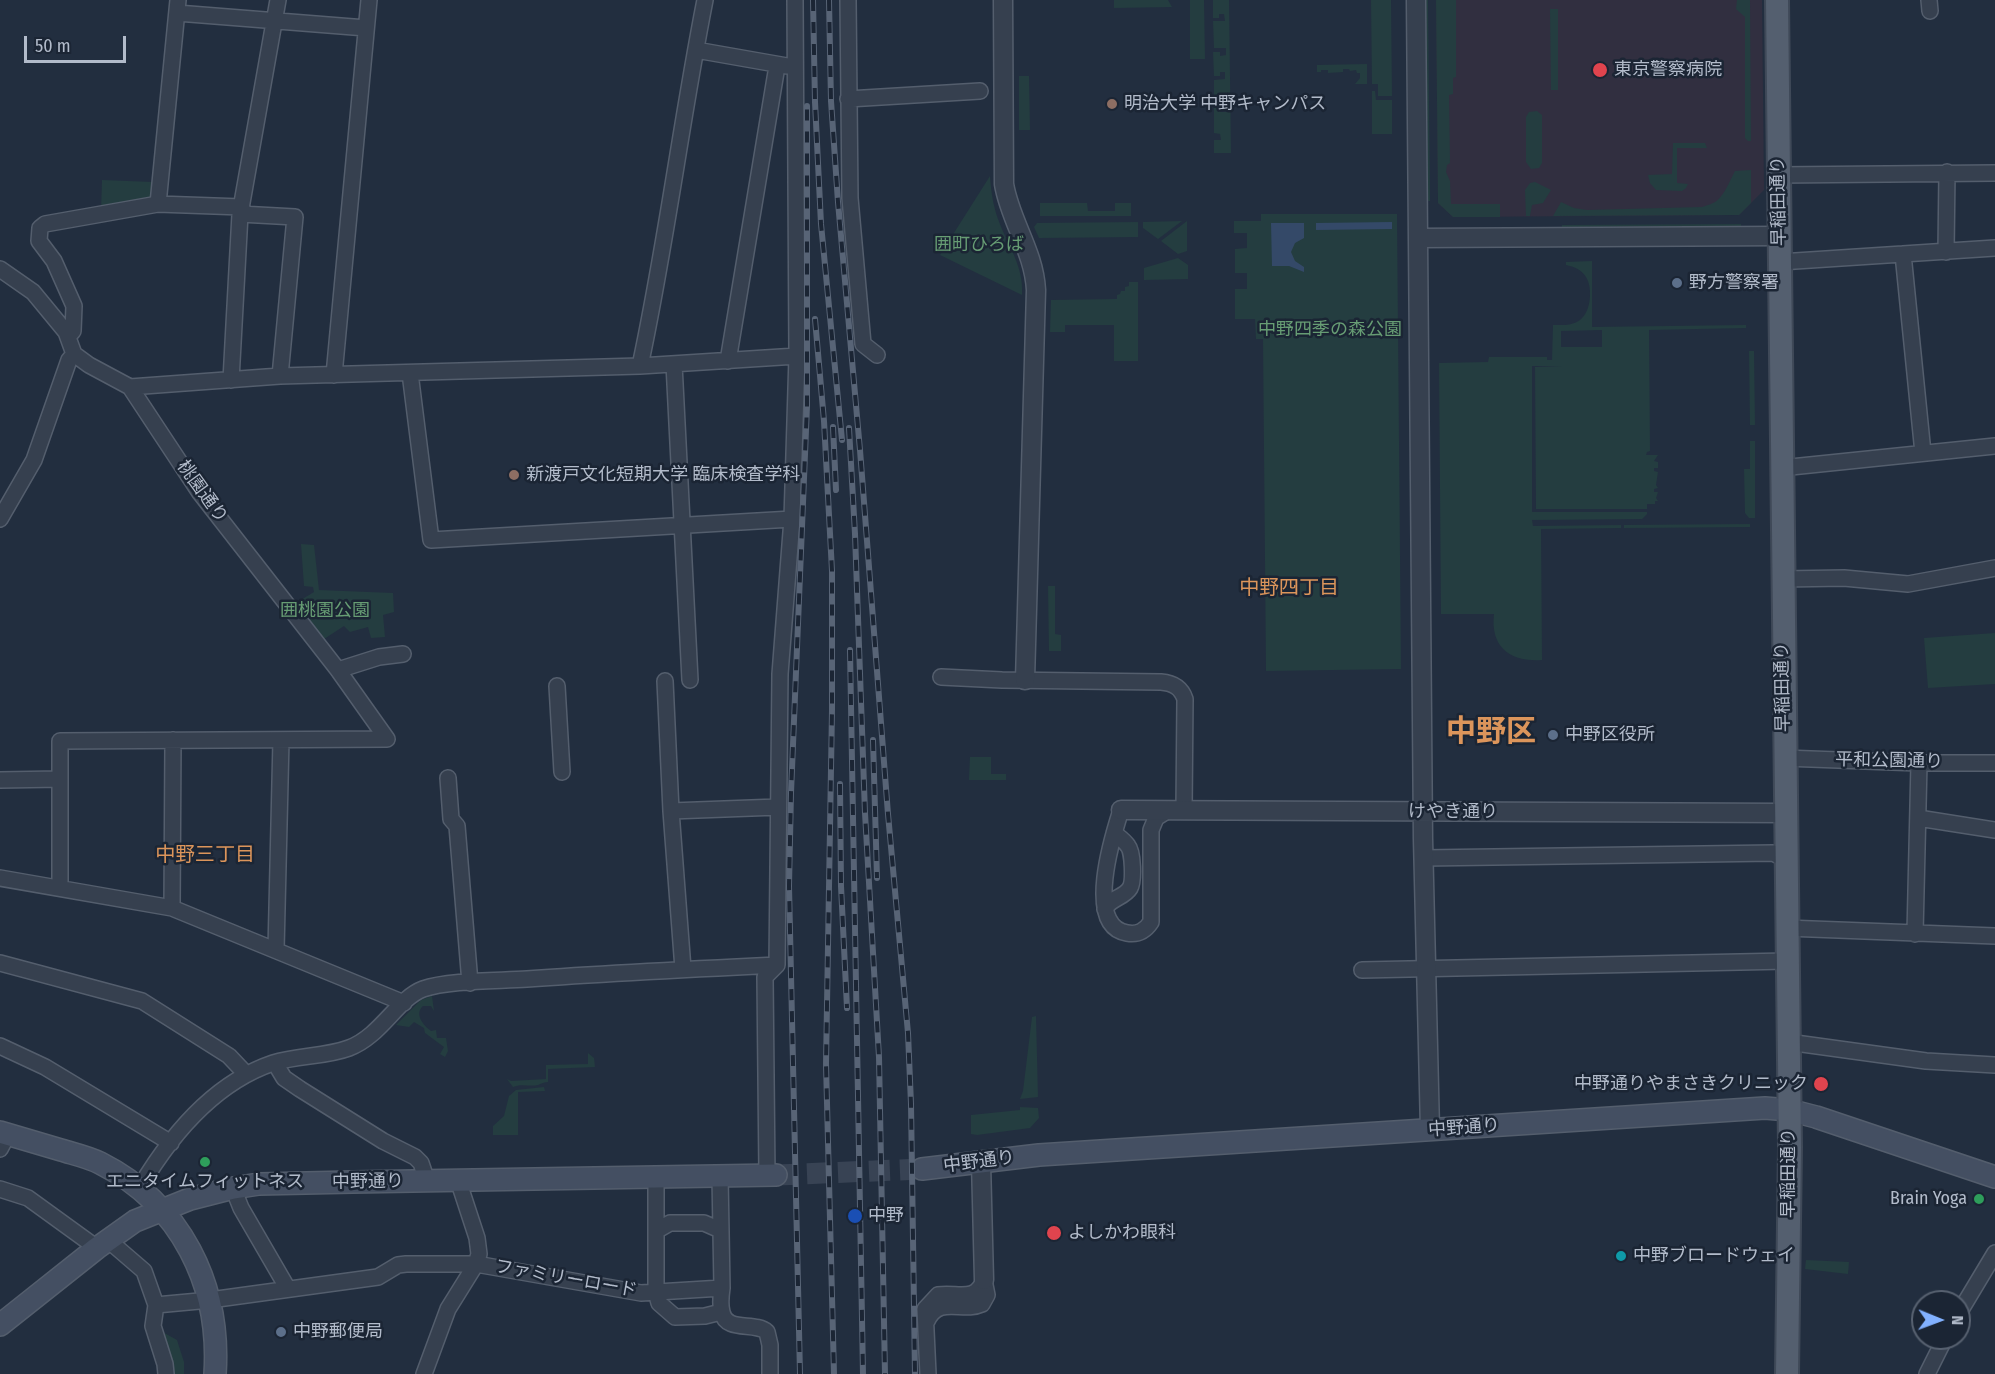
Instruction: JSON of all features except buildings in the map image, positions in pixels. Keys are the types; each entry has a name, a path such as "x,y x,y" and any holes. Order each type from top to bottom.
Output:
{"main road":[{"name":"早稲田通り","path":"1777,0 1789,1110 1787,1374"},
{"name":"中野通り","path":"922,1169 1039,1155 1765,1108 1789,1110 1816,1117 1995,1177"},
{"path":"3,1138 92,1160 140,1187 162,1210 201,1270 210,1300 216,1338 215,1374"},
{"name":"中野通り","path":"0,1325 135,1221 203,1195 233,1188 259,1184 772,1175"}],"street":[{"path":"231,380 241,211 278,0"},
{"path":"334,375 369,0"},
{"path":"640,366 655,296 705,0"},
{"path":"772,1175 765,977 777,965 780,674 792,519 797,356 795,0"},
{"path":"848,0 852,229 863,344 877,355"},
{"path":"1003,0 1004,184 1013,221 1032,262 1036,290 1025,680"},
{"path":"1416,0 1423,812 1430,1130"},
{"path":"158,204 178,7 274,22 366,28"},
{"path":"696,50 777,66 796,66"},
{"path":"728,361 777,66"},
{"path":"848,99 980,91"},
{"path":"1946,252 1947,172"},
{"path":"1779,175 1995,173"},
{"path":"68,337 73,331 74,306 54,261 39,241 40,228 45,224 158,204 295,217 280,376"},
{"path":"1418,238 1779,236"},
{"path":"1779,262 1995,248"},
{"path":"1903,254 1923,453"},
{"path":"0,269 33,292 66,332 74,354 69,360 34,460 0,519"},
{"name":"桃園通り","path":"74,354 88,365 130,387 200,493 338,670 387,739 281,740"},
{"path":"130,387 280,376 640,366 797,356"},
{"path":"674,364 690,680"},
{"path":"410,373 431,540 792,519"},
{"path":"1781,468 1995,446"},
{"path":"1782,579 1844,578 1908,584 1995,568"},
{"path":"338,670 379,657 403,654"},
{"path":"941,677 1174,684 1185,699 1176,811 1160,814 1153,822 1152,914 1146,930 1138,933 1123,932 1113,924 1105,909 1105,870 1122,810"},
{"path":"665,681 671,811 683,969"},
{"path":"557,687 562,772"},
{"path":"172,908 173,740"},
{"path":"60,888 60,741 281,740 276,950"},
{"name":"平和公園通り","path":"1784,758 1919,763 1995,763"},
{"path":"1915,934 1919,763"},
{"path":"448,778 451,819 457,826 470,982"},
{"path":"0,780 60,779"},
{"path":"671,811 778,807"},
{"name":"けやき通り","path":"1122,810 1785,813"},
{"path":"1918,818 1995,830"},
{"path":"1105,909 1107,904 1130,888 1132,881 1132,852 1127,844 1114,833"},
{"path":"1424,858 1773,853 1785,859"},
{"path":"0,878 172,908 404,1003"},
{"path":"1786,928 1995,936"},
{"path":"1362,970 1787,962"},
{"path":"0,963 142,1001 229,1056 246,1074"},
{"path":"140,1187 195,1112 229,1084 246,1074 275,1063 340,1051 361,1043 420,990 470,982 777,965"},
{"path":"1788,1042 1926,1061 1995,1065"},
{"path":"0,1046 45,1067 171,1143"},
{"path":"275,1063 284,1078 418,1161 426,1181"},
{"path":"928,1374 925,1309 935,1298 943,1294 974,1294 981,1288 984,1280 981,1162"},
{"path":"720,1176 721,1312 732,1324 759,1326 767,1332 770,1345 770,1374"},
{"path":"656,1177 656,1292 659,1303 675,1317 705,1316 721,1312"},
{"path":"423,1374 448,1309 476,1264 479,1254 477,1238 458,1180"},
{"path":"233,1188 241,1208 288,1289"},
{"path":"0,1189 28,1198 144,1271 156,1305 153,1326 166,1374"},
{"path":"656,1231 670,1223 704,1223 720,1230"},
{"path":"1971,1293 1995,1253"},
{"name":"ファミリーロード","path":"156,1305 378,1277 399,1265 406,1264 476,1264 641,1293 722,1288"},
{"path":"1927,1374 1939,1350"}],"shaded area":[{"name":"東京警察病院","path":"1436,0 1762,0 1764,190 1739,215 1453,217 1438,203"}],"green space":[{"path":"1114,0 1168,0 1172,7 1114,8"},
{"path":"1190,0 1204,0 1205,59 1190,59"},
{"path":"1213,0 1229,0 1231,153 1214,153 1214,140 1221,140 1220,134 1214,133 1214,108 1227,112 1227,104 1214,104 1214,80 1225,79 1225,72 1220,72 1220,76 1214,76 1213,52 1220,52 1220,56 1226,55 1226,48 1214,48 1213,21 1225,21 1224,14 1219,14 1219,18 1213,18"},
{"path":"1371,0 1391,0 1392,96 1378,96 1378,84 1372,84"},
{"path":"1426,0 1428,0 1430,201 1428,201"},
{"path":"1436,0 1456,0 1456,77 1453,78 1453,94 1449,95 1450,163 1447,165 1446,172 1450,181 1451,204 1500,204 1500,217 1453,217 1438,203"},
{"path":"1737,0 1750,0 1751,141 1745,138 1745,17 1736,9"},
{"path":"1550,9 1558,9 1558,90 1551,90"},
{"path":"1367,64 1367,84 1355,84 1360,78 1360,73 1356,70 1317,72 1317,65"},
{"path":"1019,76 1029,76 1030,130 1019,130"},
{"path":"1372,91 1375,91 1376,100 1392,100 1392,134 1372,134"},
{"path":"1537,111 1542,115 1542,163 1539,168 1531,169 1526,162 1526,117 1529,112"},
{"path":"1673,143 1705,143 1707,148 1677,148 1677,183 1688,184 1686,188 1682,191 1656,190 1650,183 1648,175 1672,174"},
{"path":"1751,170 1751,203 1739,215 1553,216 1561,202 1574,208 1587,210 1702,207 1719,199 1735,171"},
{"name":"囲町ひろば","path":"990,176 996,214 1018,265 1022,295 940,255"},
{"path":"102,180 153,182 152,199 101,211"},
{"path":"1535,182 1551,190 1543,203 1532,205 1530,216 1526,216 1525,190 1530,183"},
{"path":"1040,203 1087,203 1088,211 1115,211 1115,203 1131,203 1131,216 1040,216"},
{"name":"中野四季の森公園","path":"1261,214 1397,214 1401,669 1266,671 1263,339 1256,339 1255,319 1235,319 1235,289 1247,289 1247,273 1235,273 1235,249 1247,248 1247,233 1234,233 1234,221 1261,221"},
{"path":"1182,221 1158,239 1143,228 1143,222"},
{"path":"1187,221 1187,251 1178,254 1161,241"},
{"path":"1138,222 1138,237 1039,238 1034,227 1037,223"},
{"path":"1741,224 1741,226 1562,227 1562,225"},
{"path":"1178,258 1188,265 1188,279 1144,280 1144,268"},
{"path":"1592,261 1592,327 1746,325 1746,328 1649,330 1650,451 1646,455 1658,455 1654,461 1658,462 1658,468 1654,468 1654,471 1658,472 1656,485 1658,488 1654,489 1654,492 1658,492 1656,498 1658,501 1655,501 1655,504 1647,504 1647,509 1536,509 1535,367 1562,366 1532,366 1532,512 1647,512 1647,514 1642,519 1532,520 1533,526 1621,525 1621,528 1541,529 1542,660 1531,660 1512,655 1499,644 1495,636 1494,614 1441,614 1439,363 1488,362 1489,357 1547,357 1547,360 1552,360 1553,325 1570,324 1580,320 1587,311 1590,300 1590,287 1586,277 1580,270 1566,265 1566,262","holes":["1602,330 1602,347 1561,347 1561,331"]},
{"path":"1129,282 1138,282 1138,361 1114,361 1114,325 1065,325 1065,332 1050,332 1051,300 1117,299 1117,295 1129,286"},
{"path":"1749,351 1754,351 1755,425 1750,425"},
{"path":"1750,441 1755,441 1755,518 1749,518 1745,513 1744,469 1750,469"},
{"path":"1750,524 1750,527 1624,528 1624,525"},
{"name":"囲桃園公園","path":"301,544 314,545 319,590 393,593 394,612 383,615 385,637 371,638 368,627 350,632 344,626 321,641 294,604 314,592 313,587 304,586"},
{"path":"1048,586 1055,586 1055,634 1061,635 1061,651 1049,651"},
{"path":"1995,633 1995,684 1928,688 1924,638"},
{"path":"970,757 991,757 991,774 1006,774 1006,780 969,780"},
{"path":"432,996 434,1011 431,1006 423,1006 419,1016 428,1029 436,1030 437,1038 446,1038 448,1051 445,1057 440,1054 444,1047 425,1033 424,1028 414,1022 409,1027 396,1025 421,1000"},
{"path":"1036,1016 1038,1097 1020,1099 1023,1091 1032,1017"},
{"path":"588,1053 594,1058 595,1067 548,1069 548,1082 538,1085 513,1087 507,1079 511,1081 546,1079 546,1065 588,1064"},
{"path":"544,1087 545,1091 518,1092 518,1135 493,1135 493,1126 504,1116 509,1096 516,1090"},
{"path":"1020,1107 1038,1108 1039,1118 1030,1128 971,1134 971,1115 1020,1110"},
{"path":"1806,1260 1849,1262 1848,1274 1805,1269"},
{"path":"159,1330 177,1340 184,1362 184,1374 171,1374"}],"water":[{"path":"1392,222 1392,229 1316,230 1316,223"},
{"path":"1271,223 1304,223 1304,238 1295,243 1291,252 1295,261 1304,267 1304,272 1289,266 1272,266"}],"tunnel":[{"path":"776,1175 922,1169"}],"railway":[{"path":"813,0 821,224 842,440"},
{"path":"829,0 831,101 838,202 908,1033 915,1374"},
{"path":"800,1374 789,886 807,406 807,106"},
{"path":"815,319 824,421 832,571 826,1064 834,1374"},
{"path":"833,427 836,490"},
{"path":"849,428 865,813 879,1057 885,1374"},
{"path":"850,650 863,1374"},
{"path":"873,740 877,878"},
{"path":"840,784 841,886 847,1008"}],"place":[{"name":"東京警察病院","path":"1600,70"},
{"name":"明治大学 中野キャンパス","path":"1112,104"},
{"name":"野方警察署","path":"1677,283"},
{"name":"新渡戸文化短期大学 臨床検査学科","path":"514,475"},
{"name":"中野区役所","path":"1553,735"},
{"name":"中野通りやまさきクリニック","path":"1821,1084"},
{"name":"エニタイムフィットネス","path":"205,1162"},
{"name":"Brain Yoga","path":"1979,1199"},
{"name":"中野","path":"855,1216"},
{"name":"よしかわ眼科","path":"1054,1233"},
{"name":"中野ブロードウェイ","path":"1621,1256"},
{"name":"中野郵便局","path":"281,1332"}],"district":[{"name":"中野四丁目","path":"1289,588"},
{"name":"中野区","path":"1491,733"},
{"name":"中野三丁目","path":"205,855"}]}
